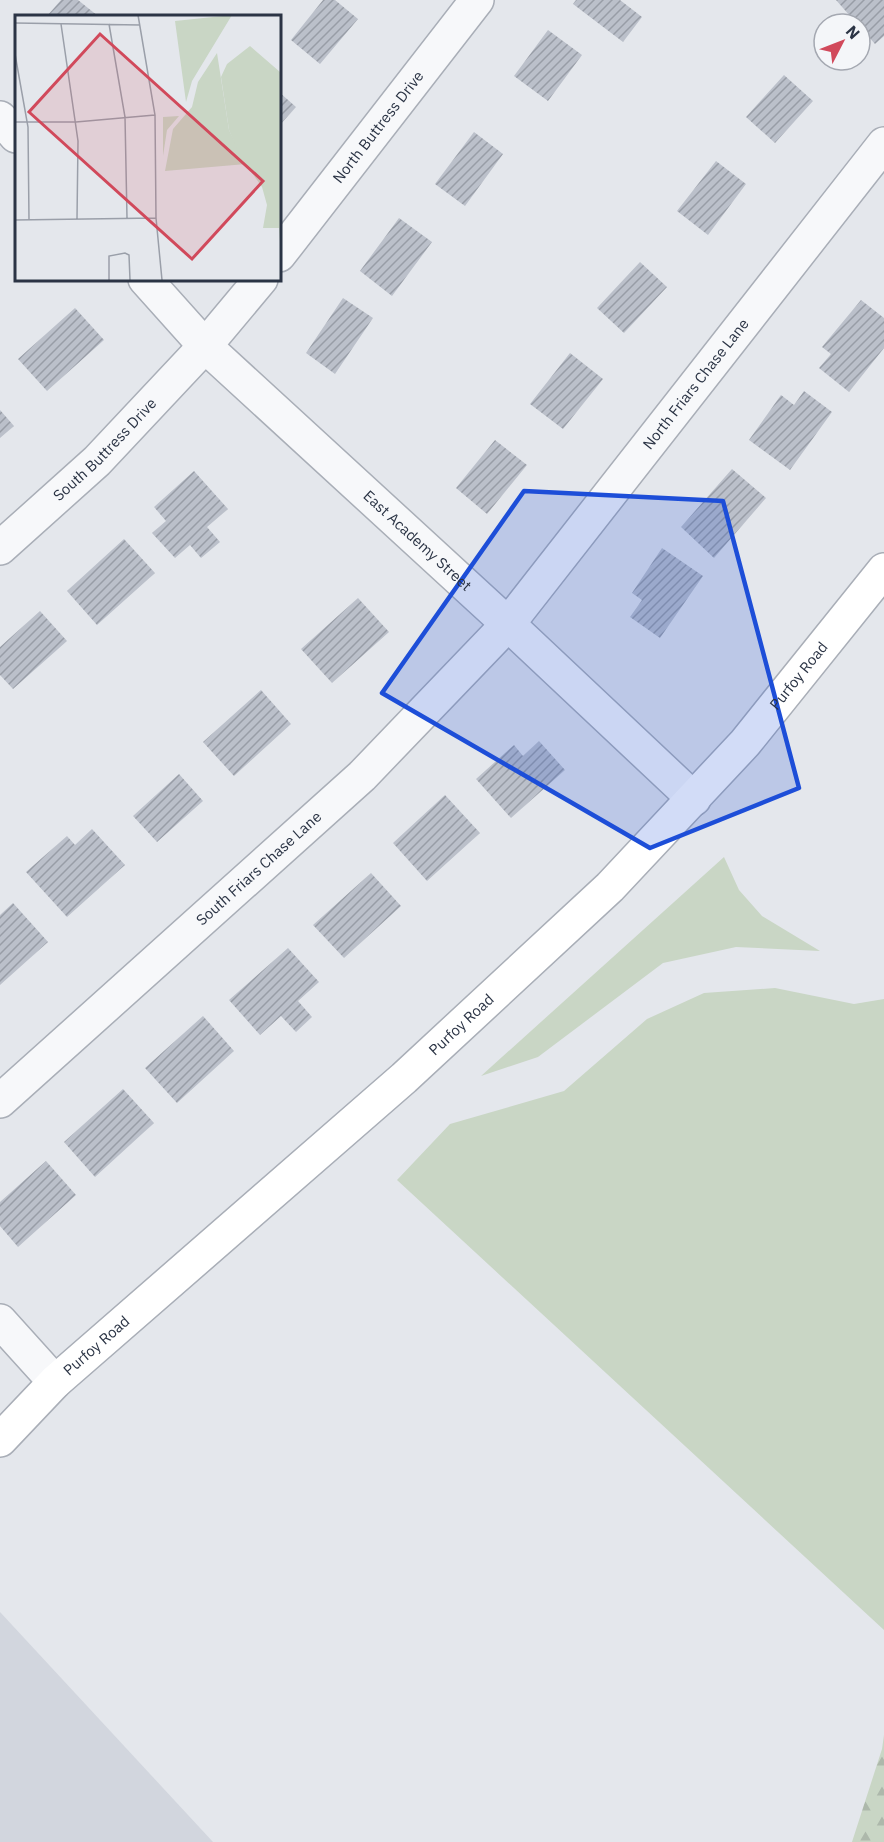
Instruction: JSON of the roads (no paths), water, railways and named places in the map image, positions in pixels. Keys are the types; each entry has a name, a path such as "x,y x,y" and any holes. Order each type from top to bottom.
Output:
{"street":[{"name":"North Buttress Drive","path":"280,254 477,0"},
{"path":"0,118 15,135"},
{"name":"North Friars Chase Lane","path":"508,624 884,144"},
{"name":"East Academy Street","path":"146,280 205,346 508,624 694,800"},
{"path":"205,346 260,280"},
{"name":"South Buttress Drive","path":"0,548 97,461 205,346"},
{"name":"Purfoy Road","path":"0,1440 55,1382 404,1078 610,887 745,743 884,570"},
{"name":"South Friars Chase Lane","path":"0,1101 362,776 508,624"},
{"path":"0,1321 55,1382"}]}
